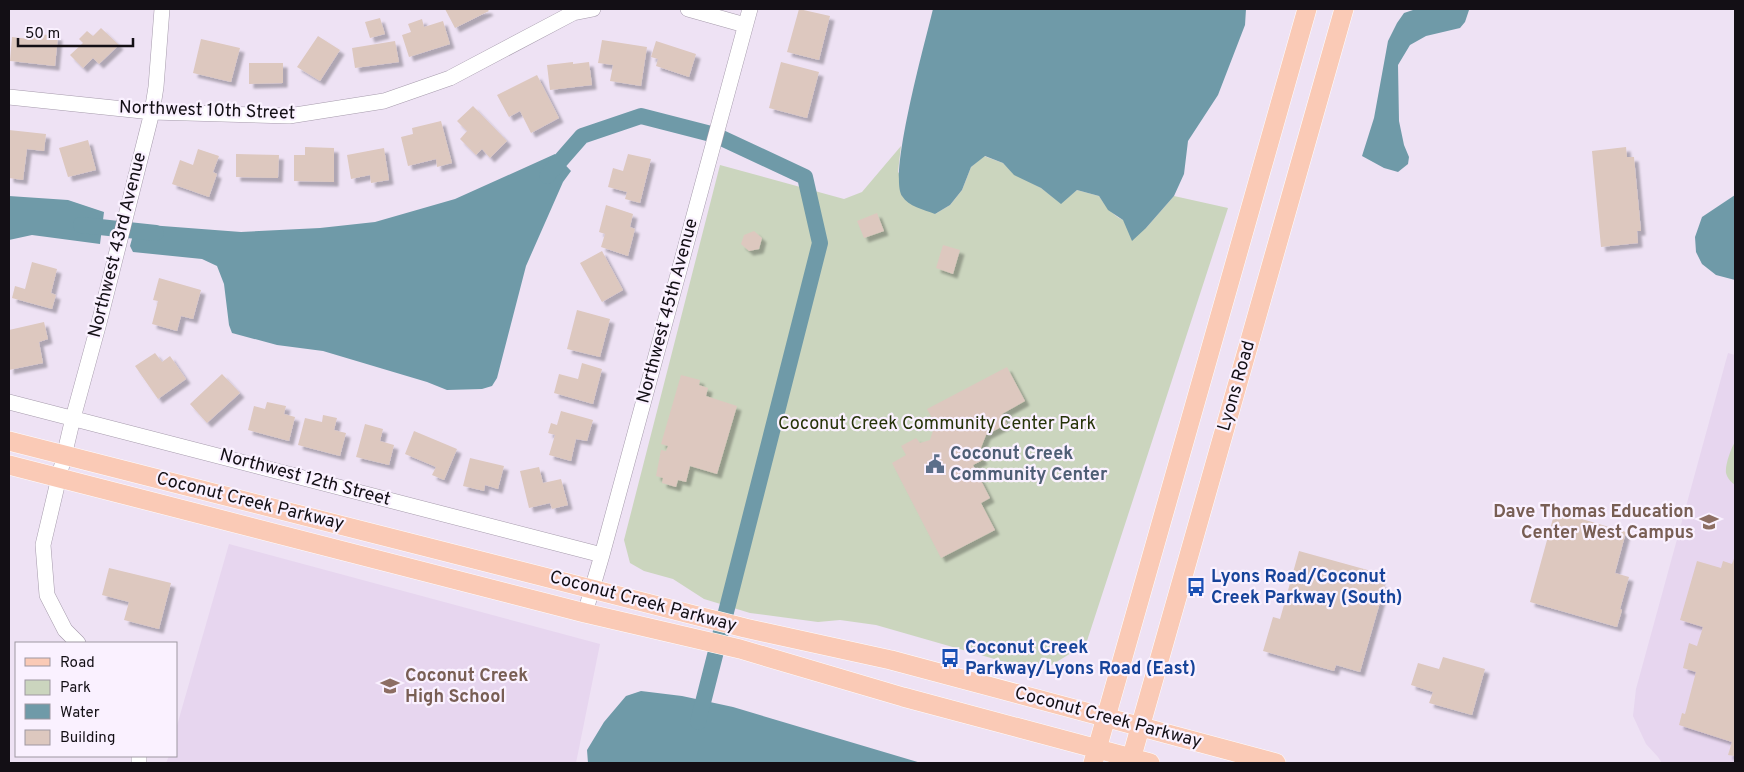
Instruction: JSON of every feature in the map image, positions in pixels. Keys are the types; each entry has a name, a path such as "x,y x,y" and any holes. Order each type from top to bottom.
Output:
{"main road":[{"name":"Lyons Road","path":"1096,756 1307,9"},
{"name":"Lyons Road","path":"1131,761 1344,9"},
{"name":"Coconut Creek Parkway","path":"9,441 745,628 891,660 1276,763"},
{"name":"Coconut Creek Parkway","path":"9,465 585,613 740,650 1096,756 1150,763"}],"street":[{"name":"Northwest 43rd Avenue","path":"77,642 65,630 46,595 43,546 73,418 152,112 162,9"},
{"name":"Northwest 10th Street","path":"9,97 152,112 289,116 384,101 450,78 573,13 594,9"},
{"path":"688,9 745,25"},
{"name":"Northwest 45th Avenue","path":"585,613 750,9"},
{"name":"Northwest 12th Street","path":"9,402 602,555"}],"shaded area":[{"name":"Dave Thomas Education Center West Campus","path":"1728,353 1735,355 1735,763 1662,763 1646,744 1633,716 1636,689"},
{"name":"Coconut Creek High School","path":"229,544 600,644 576,763 166,763 169,757 178,757 178,722"}],"green space":[{"name":"Coconut Creek Community Center Park","path":"901,146 898,172 935,214 950,205 962,190 971,167 984,156 1003,163 1014,174 1041,188 1061,203 1077,190 1099,196 1109,210 1119,218 1146,228 1174,196 1228,208 1086,644 1040,672 876,625 840,620 818,622 750,613 704,599 673,579 644,571 630,563 624,540 720,165 844,199 862,192"},
{"path":"1735,442 1735,485 1727,477 1726,470"}],"water":[{"path":"933,9 1246,9 1245,25 1218,95 1188,141 1184,174 1174,196 1132,241 1123,220 1108,210 1099,196 1077,190 1061,204 1041,188 1014,175 1003,163 985,156 971,167 962,190 950,205 935,214 905,200 899,183 900,162 916,76"},
{"path":"1416,9 1469,10 1465,22 1460,28 1426,36 1410,45 1398,65 1399,121 1404,145 1409,157 1408,164 1398,172 1384,168 1362,156 1374,118 1388,41 1404,13"},
{"path":"555,154 571,171 563,182 526,266 497,378 492,386 482,389 447,390 427,382 323,351 277,345 232,333 229,325 224,284 217,266 202,259 133,252 130,246 136,224 241,232 320,228 375,222 455,199"},
{"path":"1735,195 1735,280 1716,275 1702,264 1696,252 1695,237 1702,217"},
{"path":"9,196 68,200 104,212 100,244 32,235 9,240"},
{"path":"641,691 682,696 733,707 921,763 588,763 587,750 604,722 626,696"}],"building":[{"path":"445,9 487,9 489,11 455,28"},
{"path":"799,9 830,16 819,60 787,52"},
{"path":"380,18 385,34 370,38 365,22"},
{"path":"422,19 424,27 443,21 450,44 409,57 402,35 411,32 408,24"},
{"path":"101,28 119,45 99,64 93,58 83,68 70,55 83,43 79,39 87,31 93,36"},
{"path":"30,33 58,36 55,66 10,61 12,37 29,39"},
{"path":"318,36 340,50 320,81 297,67"},
{"path":"201,39 240,48 231,82 193,73"},
{"path":"602,40 647,47 641,86 610,81 613,65 598,63"},
{"path":"395,41 399,62 355,68 352,48"},
{"path":"656,41 696,54 689,77 656,66 658,59 651,57"},
{"path":"573,62 573,64 589,62 592,85 550,90 547,65"},
{"path":"781,62 819,72 807,118 769,108"},
{"path":"249,63 283,63 283,83 249,84"},
{"path":"537,75 559,118 531,133 520,111 509,117 497,95"},
{"path":"473,106 507,141 490,158 482,149 476,155 460,139 467,131 457,121"},
{"path":"441,121 452,163 437,167 436,159 408,166 401,137 413,134 412,128"},
{"path":"9,130 46,134 44,151 27,149 23,180 9,178"},
{"path":"88,140 96,170 68,177 59,148"},
{"path":"305,147 334,148 334,182 294,181 294,155 305,155"},
{"path":"1626,147 1627,157 1634,157 1641,231 1637,231 1638,243 1601,247 1592,151"},
{"path":"384,148 389,180 371,183 370,175 351,179 347,155"},
{"path":"198,149 219,156 213,172 217,174 209,197 172,184 180,160 193,165"},
{"path":"236,154 279,155 278,178 236,177"},
{"path":"628,154 651,159 640,203 625,199 627,192 608,187 613,168 623,171"},
{"path":"606,205 633,214 630,227 635,229 628,256 601,247 605,234 599,232"},
{"path":"877,213 884,231 864,238 857,221"},
{"path":"754,231 762,238 759,249 749,251 741,244 744,235"},
{"path":"943,245 960,250 953,274 936,268"},
{"path":"602,251 623,290 602,302 580,263"},
{"path":"32,262 57,269 51,293 56,295 52,309 12,298 15,286 25,289"},
{"path":"159,278 201,290 193,319 181,316 177,331 152,324 158,301 153,300"},
{"path":"577,310 610,319 600,357 567,349"},
{"path":"44,322 48,339 39,342 43,363 9,370 9,330"},
{"path":"155,353 162,362 170,356 186,379 158,399 135,366"},
{"path":"582,363 602,369 593,404 554,393 559,374 578,379"},
{"name":"Coconut Creek Community Center","path":"1007,367 1025,401 1002,414 1007,424 986,435 979,453 983,460 973,465 990,498 981,503 995,530 941,558 892,463 906,455 901,446 916,438 920,443 930,440 935,424 927,409"},
{"path":"222,374 240,393 207,423 190,404"},
{"path":"681,375 700,380 699,385 708,388 706,396 737,406 717,474 690,466 686,482 678,480 676,487 662,483 663,478 656,476 661,450 666,451 668,446 661,444"},
{"path":"267,402 286,406 284,414 295,417 289,441 248,430 254,406 265,409"},
{"path":"561,411 593,420 587,441 576,439 571,461 549,455 555,435 548,433 551,423 557,425"},
{"path":"323,415 337,418 334,430 346,433 340,456 298,445 305,418 322,422"},
{"path":"365,424 383,429 380,441 394,445 389,465 356,457"},
{"path":"414,431 457,449 444,480 432,475 436,467 405,454"},
{"path":"470,458 504,466 498,489 485,485 484,491 463,486"},
{"path":"539,467 543,483 561,479 568,505 552,509 550,503 529,508 520,471"},
{"path":"1555,511 1626,532 1615,573 1629,577 1617,627 1530,602"},
{"path":"1299,551 1382,574 1379,583 1385,585 1360,672 1336,665 1334,671 1263,651 1273,617 1280,619"},
{"path":"1735,556 1735,756 1728,755 1732,742 1679,725 1682,713 1685,714 1696,672 1683,668 1689,643 1697,646 1703,627 1680,620 1697,561 1721,568 1723,561 1732,564"},
{"path":"109,568 171,583 159,629 124,620 129,602 102,595"},
{"path":"1443,657 1485,669 1472,715 1429,703 1433,692 1411,685 1418,663 1439,669"}],"waterway":[{"path":"547,176 582,136 641,116 715,135 805,177 820,243 698,722"},
{"path":"81,225 156,233"}],"place":[{"name":"Coconut Creek Community Center","path":"935,464"},
{"name":"Dave Thomas Education Center West Campus","path":"1709,522"},
{"name":"Lyons Road/Coconut Creek Parkway (South)","path":"1196,587"},
{"name":"Coconut Creek Parkway/Lyons Road (East)","path":"950,658"},
{"name":"Coconut Creek High School","path":"390,686"}]}
